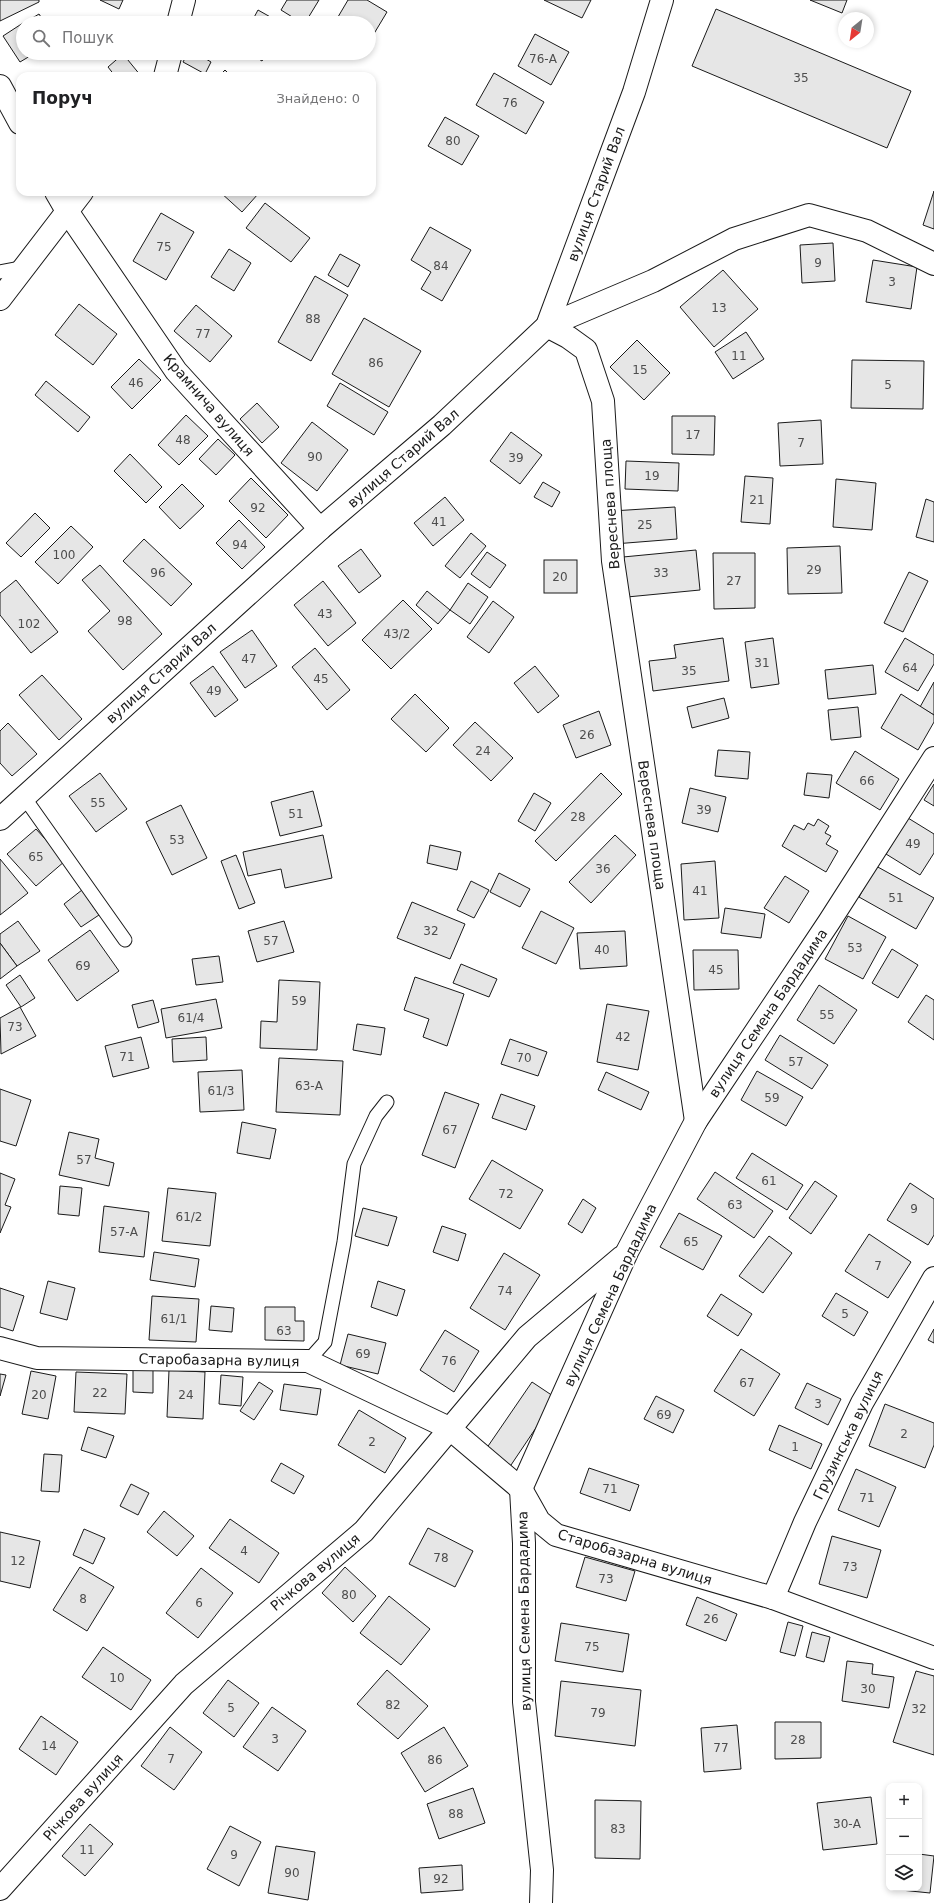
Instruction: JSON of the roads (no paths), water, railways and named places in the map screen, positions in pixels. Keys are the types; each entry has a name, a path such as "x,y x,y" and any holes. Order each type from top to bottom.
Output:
{"street":[{"path":"180,16 184,0"},
{"name":"вулиця Старий Вал","path":"0,819 320,529 442,425 547,326 634,92 662,0"},
{"path":"166,72 169,60"},
{"path":"0,86 16,116"},
{"name":"Крамнича вулиця","path":"58,196 176,371 320,529"},
{"path":"0,299 79,196"},
{"path":"547,326 653,281 734,240 809,215 867,231 934,264"},
{"name":"Вереснева площа","path":"547,326 568,337 586,350 603,401 613,561 696,1121"},
{"name":"вулиця Семена Бардадима","path":"541,1903 542,1870 524,1702 524,1543 521,1489 627,1252 696,1121 829,922 934,758"},
{"name":"Річкова вулиця","path":"0,1889 184,1684 364,1531 448,1428 527,1337 627,1252"},
{"name":"Грузинська вулиця","path":"773,1598 806,1522 862,1403 934,1278"},
{"name":"Старобазарна вулиця","path":"0,1348 37,1358 308,1361 448,1428 521,1489 539,1521 556,1535 773,1598 934,1658"}],"lane":[{"path":"0,272 25,267"},
{"path":"24,796 125,940"},
{"path":"308,1361 324,1342 344,1242 354,1164 376,1116 387,1102"}]}
